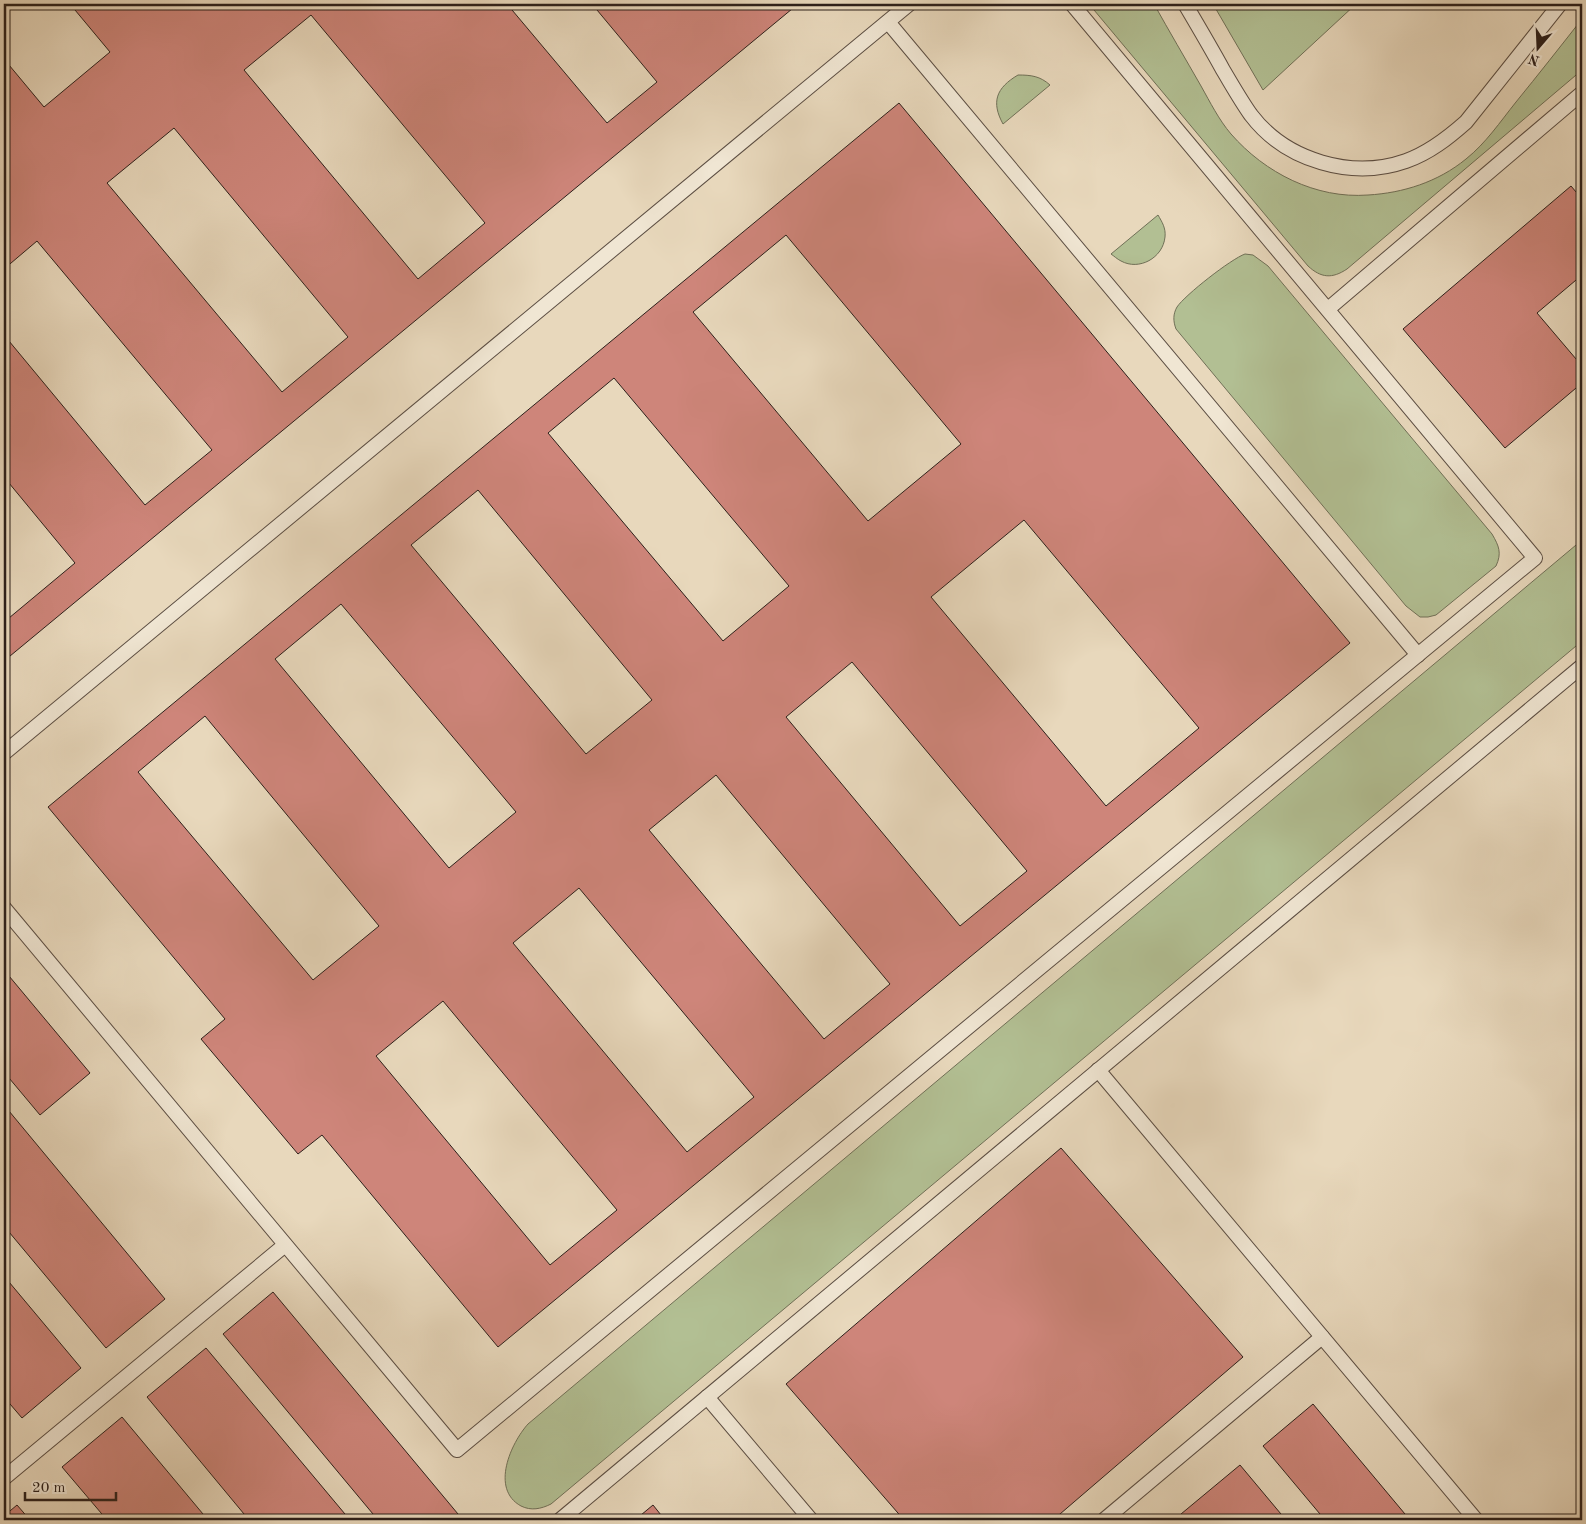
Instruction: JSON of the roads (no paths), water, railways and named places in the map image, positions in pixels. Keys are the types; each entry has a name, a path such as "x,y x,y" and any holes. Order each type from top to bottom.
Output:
{"lane":[{"path":"4,753 909,4"},
{"path":"4,908 457,1450 1536,558 1072,4"},
{"path":"1185,4 1239,96 1252,116 1269,134 1288,148 1310,159 1334,166 1358,168 1382,167 1406,162 1428,152 1448,138 1466,122 1560,4"},
{"path":"888,22 1418,655"},
{"path":"1328,309 1582,93"},
{"path":"560,1520 1582,666"},
{"path":"1098,1070 1476,1520"},
{"path":"4,1478 285,1245"},
{"path":"1104,1520 1322,1337"},
{"path":"707,1397 811,1520"}]}
